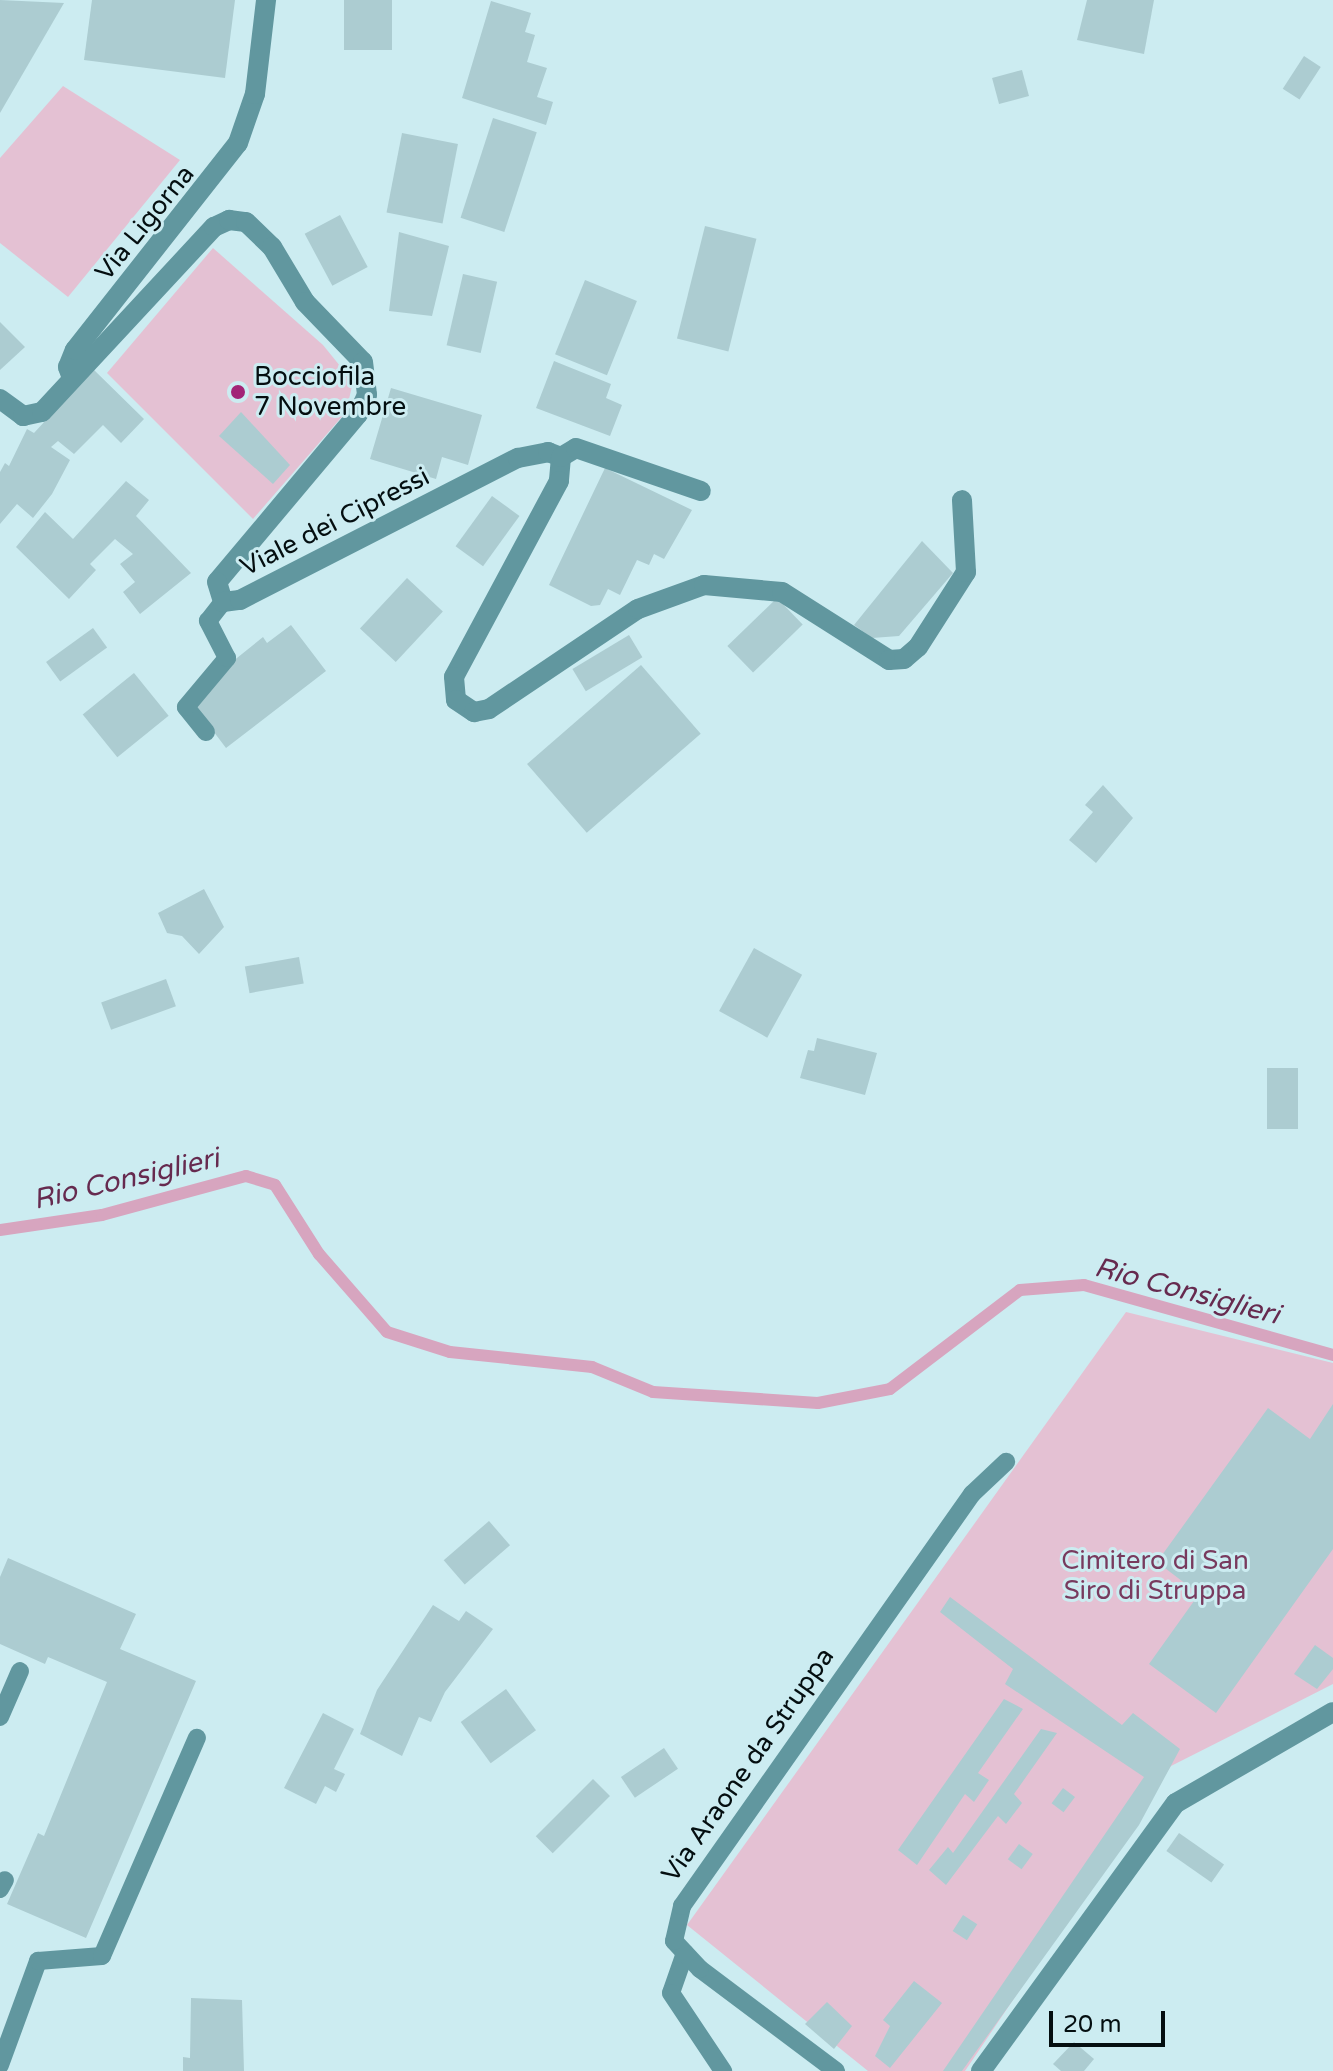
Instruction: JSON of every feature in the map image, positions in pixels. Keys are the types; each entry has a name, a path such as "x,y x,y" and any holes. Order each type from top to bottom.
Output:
{"street":[{"name":"Via Ligorna","path":"0,399 23,416 36,415 72,378 68,367 75,350 238,143 255,94 266,0"},
{"name":"Viale dei Cipressi","path":"72,378 214,227 236,219 264,237 305,302 363,362 367,395 358,414 217,582 223,602 240,600 518,458 548,452 561,457 576,448 701,491"},
{"path":"561,457 559,481 454,677 453,693 467,710 489,709 638,609 668,594 704,585 782,592 889,660 904,659 926,636 966,572 962,500"},
{"path":"981,2071 1176,1803 1333,1712"}],"lane":[{"path":"206,732 186,707 227,658 208,621 223,602"},
{"name":"Via Araone da Struppa","path":"685,1953 674,1941 682,1906 963,1506 1006,1462"},
{"path":"0,1717 20,1671"},
{"path":"0,2065 38,1961 102,1956 197,1738"},
{"path":"723,2071 671,1993 685,1953 836,2071"}],"green space":[{"path":"63,86 180,160 68,297 0,243 0,158"},
{"name":"Bocciofila 7 Novembre","path":"213,248 323,345 353,382 346,412 253,519 107,373"},
{"name":"Cimitero di San Siro di Struppa","path":"1126,1312 1333,1363 1333,1684 1171,1766 965,2071 868,2071 687,1925"}],"building":[{"path":"0,0 64,3 0,113"},
{"path":"92,0 235,0 225,78 84,60"},
{"path":"344,0 392,0 392,50 344,50"},
{"path":"1087,0 1154,0 1144,54 1077,40"},
{"path":"491,1 531,13 525,32 535,35 527,62 547,68 537,97 553,102 546,125 462,98"},
{"path":"1304,56 1321,67 1300,100 1283,89"},
{"path":"1022,70 1029,96 999,104 992,78"},
{"path":"493,118 537,132 504,232 461,218"},
{"path":"402,133 458,144 442,223 387,213"},
{"path":"340,215 368,267 332,286 305,234"},
{"path":"705,226 756,239 728,351 677,339"},
{"path":"399,232 449,246 432,316 389,311"},
{"path":"463,274 497,282 481,353 447,345"},
{"path":"585,280 637,301 607,375 555,354"},
{"path":"0,322 25,347 0,370"},
{"path":"554,361 611,384 606,398 622,405 610,436 536,408"},
{"path":"93,369 144,419 121,443 103,425 74,454 58,441 51,447 70,460 52,494 33,518 17,504 0,524 0,472 5,463 9,466 27,429 34,433"},
{"path":"391,388 482,415 468,465 442,457 436,479 370,459"},
{"path":"241,412 290,465 273,484 219,436"},
{"path":"605,468 692,510 664,559 654,554 649,565 637,560 620,595 608,589 600,605 591,606 549,585"},
{"path":"126,481 149,500 136,516 191,573 140,614 123,592 135,582 120,564 133,554 115,539 90,564 96,570 69,599 16,547 45,512 73,539"},
{"path":"492,496 520,516 483,566 456,546"},
{"path":"922,541 953,573 899,636 872,638 854,625"},
{"path":"407,578 443,611 396,662 360,628"},
{"path":"777,598 803,625 753,673 727,646"},
{"path":"291,625 326,671 226,748 192,703 212,678 263,637 267,643"},
{"path":"93,628 107,647 60,682 46,662"},
{"path":"629,635 642,657 586,691 572,669"},
{"path":"641,665 701,734 587,833 527,764"},
{"path":"134,673 169,716 117,757 83,715"},
{"path":"1103,785 1133,818 1096,863 1069,840 1093,812 1085,805"},
{"path":"204,889 224,927 199,954 182,936 167,933 158,913"},
{"path":"754,948 802,975 767,1038 719,1011"},
{"path":"299,957 304,984 250,993 245,967"},
{"path":"166,979 176,1006 111,1030 101,1003"},
{"path":"817,1038 877,1053 865,1095 800,1078 808,1050 814,1051"},
{"path":"1267,1068 1298,1068 1298,1129 1267,1129"},
{"path":"1333,1404 1333,1549 1216,1713 1149,1664 1199,1594 1157,1562 1268,1408 1310,1439"},
{"path":"489,1521 510,1545 465,1585 444,1560"},
{"path":"8,1558 136,1614 120,1649 196,1681 86,1938 7,1904 38,1833 44,1836 107,1682 48,1657 45,1664 0,1644 0,1577"},
{"path":"950,1597 1122,1725 1133,1713 1180,1749 1139,1825 962,2071 943,2071 1144,1777 1005,1684 1013,1669 940,1612"},
{"path":"433,1605 459,1621 466,1611 493,1629 445,1692 431,1722 419,1717 402,1756 360,1734 377,1690"},
{"path":"1315,1645 1333,1658 1333,1669 1317,1689 1294,1674"},
{"path":"506,1689 536,1730 491,1763 461,1722"},
{"path":"1004,1699 1023,1709 978,1773 989,1780 974,1802 965,1794 917,1865 898,1850"},
{"path":"323,1713 354,1729 334,1769 345,1774 336,1792 325,1786 316,1804 284,1788"},
{"path":"1041,1729 1057,1733 1014,1794 1022,1803 1006,1824 998,1816 946,1885 929,1870 948,1847 953,1853"},
{"path":"664,1748 678,1769 635,1798 621,1777"},
{"path":"593,1779 610,1796 553,1853 536,1836"},
{"path":"1063,1788 1075,1797 1064,1812 1052,1803"},
{"path":"1179,1833 1224,1865 1211,1883 1166,1851"},
{"path":"1019,1844 1033,1854 1022,1869 1008,1859"},
{"path":"963,1915 977,1924 967,1940 953,1931"},
{"path":"914,1981 942,2003 890,2068 875,2056 890,2026 883,2020"},
{"path":"191,1998 242,2000 244,2071 183,2071 183,2057 190,2058"},
{"path":"827,2002 852,2026 834,2049 805,2024"},
{"path":"1074,2042 1094,2059 1084,2071 1061,2071 1053,2064"}],"waterway":[{"name":"Rio Consiglieri","path":"0,1230 102,1215 246,1176 275,1185 319,1254 387,1332 450,1352 592,1367 653,1392 818,1403 890,1389 1020,1290 1084,1285 1333,1355"}],"place":[{"name":"Bocciofila 7 Novembre","path":"238,392"}]}
